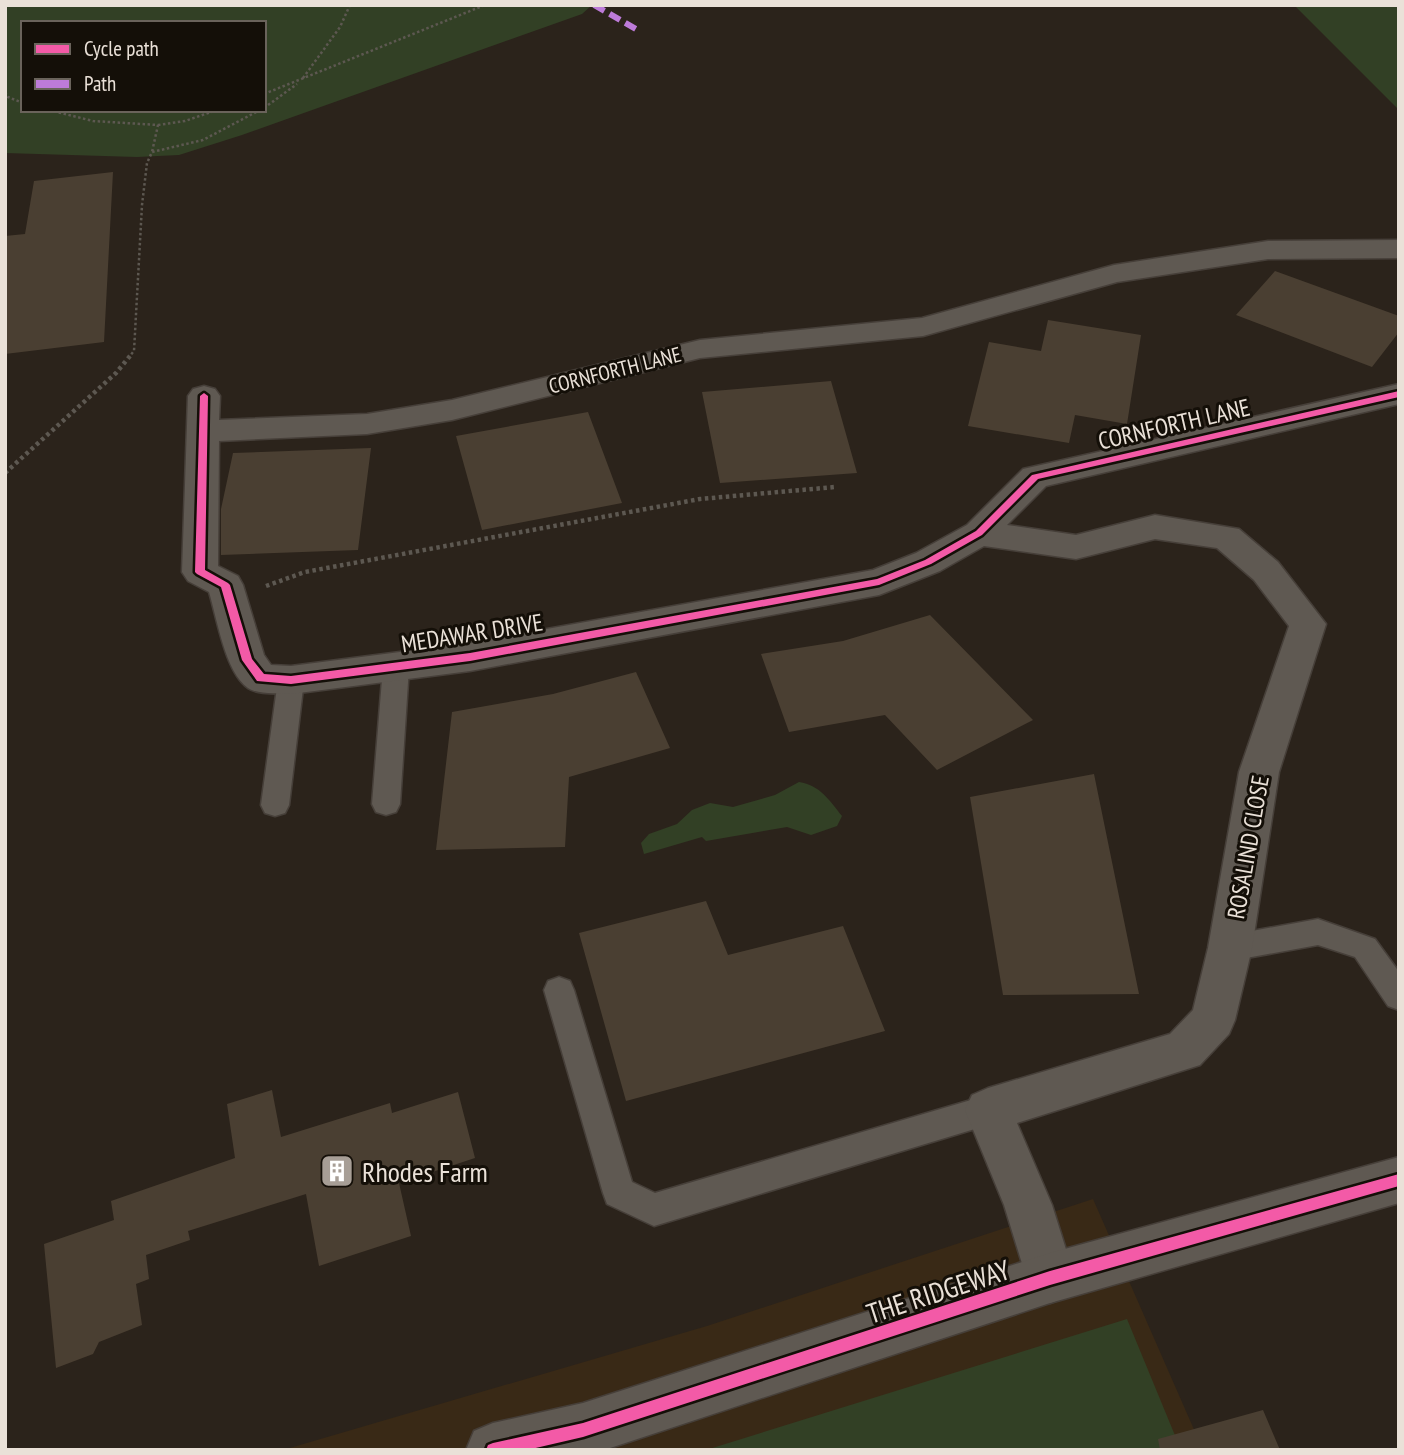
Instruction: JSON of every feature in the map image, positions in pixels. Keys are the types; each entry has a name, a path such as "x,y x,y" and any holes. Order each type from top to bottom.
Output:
{"street":[{"name":"CORNFORTH LANE","path":"204,431 367,424 452,410 700,349 923,327 1114,274 1268,250 1399,249"},
{"name":"CORNFORTH LANE","path":"979,533 1035,477 1399,394"},
{"name":"MEDAWAR DRIVE","path":"204,396 200,572 225,585 247,660 261,678 291,680 484,655 879,582 928,562 979,533"},
{"name":"ROSALIND CLOSE","path":"979,533 1076,547 1155,527 1227,537 1266,570 1308,624 1259,772 1230,948 1213,1020 1184,1050 988,1110"},
{"path":"988,1110 1028,1205 1050,1278"},
{"name":"THE RIDGEWAY","path":"494,1450 583,1430 1050,1278 1399,1180"}],"lane":[{"path":"386,804 396,667"},
{"path":"275,805 291,680"},
{"path":"1230,948 1318,932 1365,948 1399,997"},
{"path":"559,990 619,1193 654,1210 988,1110"}],"path":[{"path":"266,106 302,79 340,27 350,5"},
{"path":"266,93 398,37 485,5"},
{"path":"5,92 8,97 21,102"},
{"path":"57,112 93,121 158,125 185,121 211,112"},
{"path":"152,152 203,140 256,112"},
{"path":"5,473 116,373 134,351 142,205 147,163 158,125"},
{"path":"229,599 305,572 686,501 835,487"}],"shaded area":[{"path":"1093,1199 1203,1450 283,1450 707,1326"}],"green space":[{"path":"5,5 592,5 582,14 242,135 179,155 137,157 5,153"},
{"path":"1294,5 1399,5 1399,110"},
{"path":"799,782 813,786 829,799 842,816 837,826 811,835 787,827 706,841 702,837 644,854 641,843 649,834 677,824 692,810 710,803 733,807 775,795"},
{"path":"1127,1319 1181,1450 706,1450"}],"building":[{"path":"113,172 104,342 5,354 5,236 25,234 34,181"},
{"path":"1275,271 1399,316 1399,332 1372,367 1236,315"},
{"path":"1048,320 1141,335 1127,424 1075,415 1069,443 968,426 989,342 1041,351"},
{"path":"831,381 857,473 720,483 702,392"},
{"path":"588,412 622,503 482,530 456,436"},
{"path":"371,448 358,550 221,555 221,509 233,453"},
{"path":"930,615 1033,720 937,770 885,715 789,732 761,654 843,641"},
{"path":"636,672 670,748 569,777 565,847 436,850 452,712 553,694"},
{"path":"1094,774 1139,994 1003,995 970,797"},
{"path":"706,901 728,955 843,926 885,1031 626,1101 579,933"},
{"path":"272,1090 281,1137 390,1103 392,1113 458,1092 475,1158 399,1183 411,1236 319,1266 306,1194 188,1231 190,1240 146,1255 149,1279 136,1284 142,1325 99,1342 93,1354 56,1368 44,1244 114,1220 111,1201 235,1158 227,1104"},
{"path":"1263,1410 1280,1450 1160,1450 1158,1439"}],"marked path":[{"path":"594,5 636,29"}],"cycle path":[{"path":"204,396 200,572 225,585 247,660 261,678 291,680 470,657 879,582 928,562 979,533 1035,477 1399,394"},
{"path":"493,1450 583,1430 1050,1278 1399,1180"}],"place":[{"name":"Rhodes Farm","path":"337,1171"}]}
